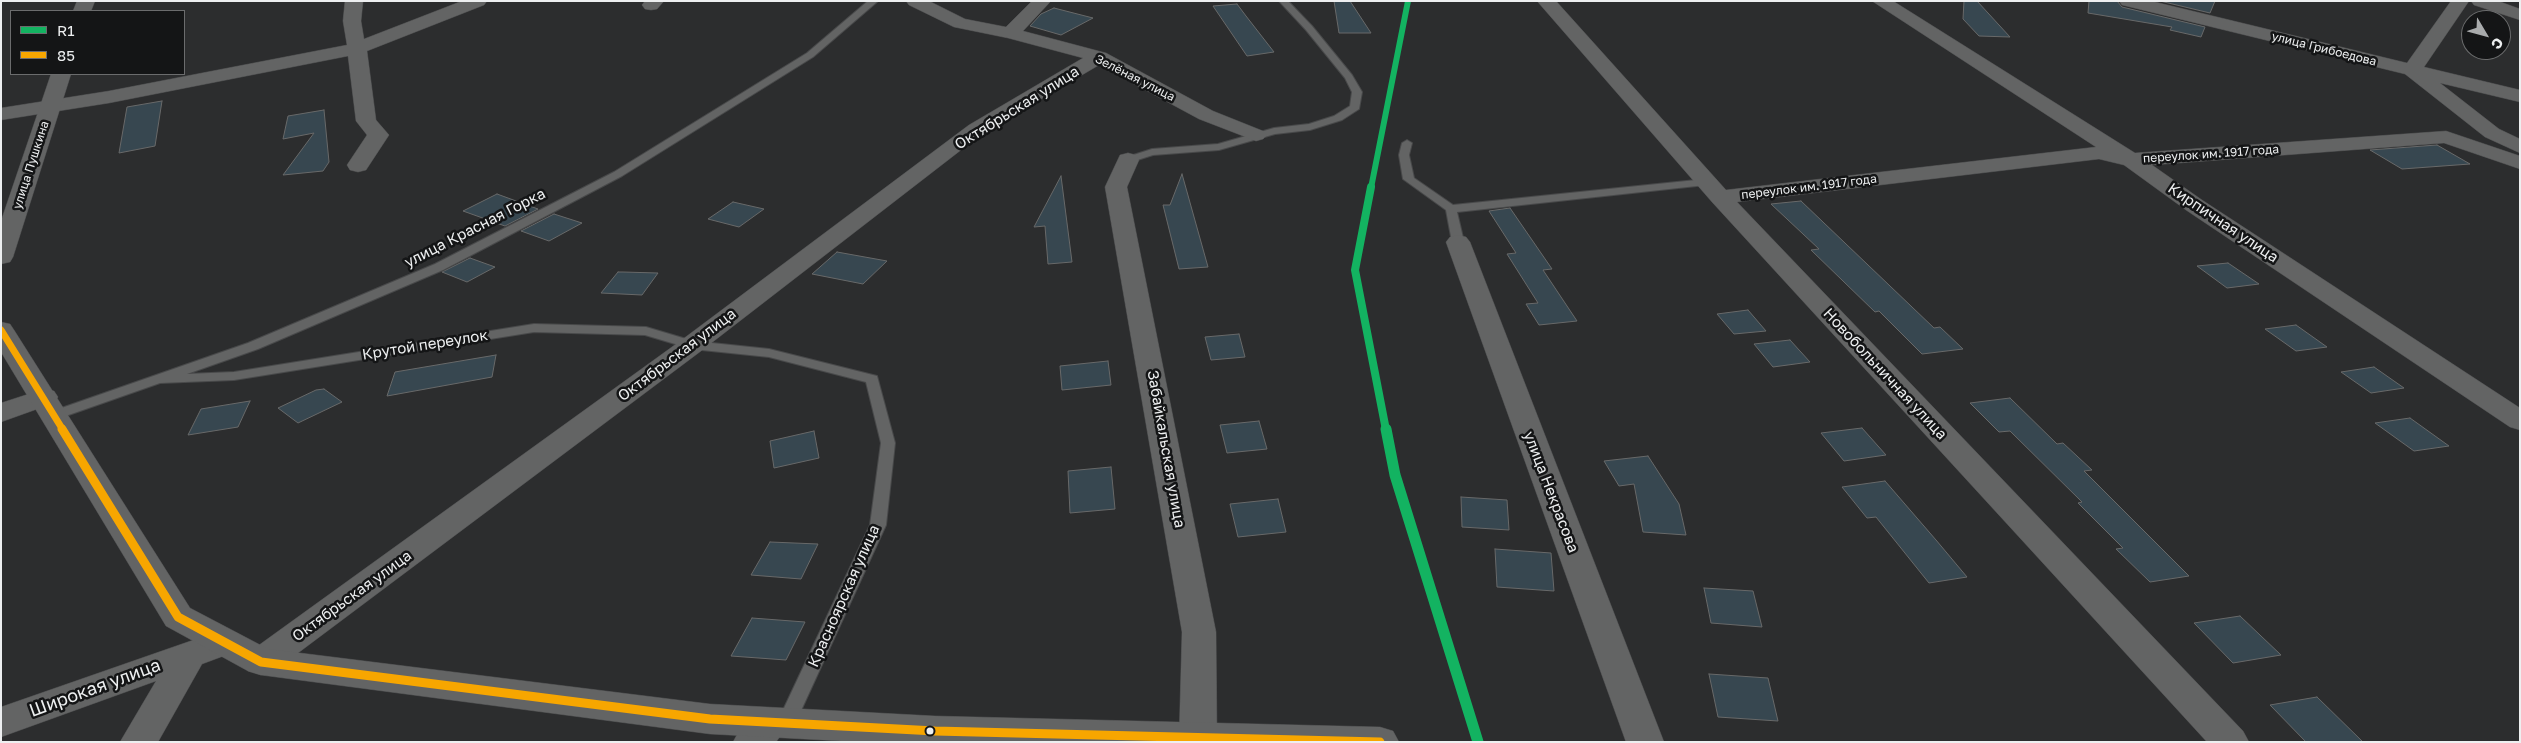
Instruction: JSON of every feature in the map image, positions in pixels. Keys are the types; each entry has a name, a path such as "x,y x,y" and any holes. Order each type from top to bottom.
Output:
{"street":[{"path":"354,1 352,21 358,48 366,121 378,135 358,165"},
{"path":"1,114 109,97 358,48 478,1"},
{"name":"Зелёная улица","path":"915,1 960,23 1010,33 1099,58 1206,115 1256,135"},
{"path":"1010,33 1042,1"},
{"name":"Новобольничная улица","path":"1546,1 1713,189 2230,742"},
{"name":"Кирпичная улица","path":"1881,1 2131,160 2202,210 2520,421"},
{"name":"улица Грибоедова","path":"2128,1 2520,96"},
{"path":"2460,1 2412,70 2492,133 2520,147"},
{"path":"2480,1 2520,15"},
{"name":"Октябрьская улица","path":"261,662 692,344 976,129 1099,58"},
{"name":"улица Пушкина","path":"1,257 61,75"},
{"name":"переулок им. 1917 года","path":"1713,189 2099,153 2131,160 2446,137 2520,163"},
{"name":"Забайкальская улица","path":"1128,160 1116,187 1199,632 1198,740"},
{"name":"улица Некрасова","path":"1458,242 1645,742"},
{"path":"1,330 178,617 261,662 710,719 770,729 934,731 1198,740 1380,742"},
{"path":"1,413 49,406"},
{"name":"Широкая улица","path":"1,722 225,642"},
{"name":"Широкая улица","path":"139,742 189,655"}],"lane":[{"name":"улица Красная Горка","path":"49,406 158,379 253,346 440,267 618,174 810,54 874,1"},
{"path":"1128,160 1152,152 1219,147 1256,135 1310,127 1338,118 1355,107 1357,92 1349,77 1309,28 1283,1"},
{"path":"1407,143 1404,155 1409,179 1450,209 1458,242"},
{"path":"1450,209 1713,189"},
{"name":"Крутой переулок","path":"158,379 234,376 534,328 646,332 692,344"},
{"name":"Красноярская улица","path":"692,344 769,354 872,379 888,443 878,525 770,729"}],"building":[{"path":"1334,1 1350,1 1371,33 1339,33"},
{"path":"1964,1 1977,1 2010,37 1979,36 1963,19"},
{"path":"2089,1 2117,1 2122,7 2205,27 2201,37 2170,30 2172,27 2088,13"},
{"path":"2160,1 2215,1 2210,13"},
{"path":"1237,4 1274,52 1247,56 1213,6"},
{"path":"1054,8 1093,18 1061,35 1030,26 1041,14"},
{"path":"162,101 155,146 119,153 127,107"},
{"path":"324,110 329,162 323,171 283,175 314,133 283,139 288,116"},
{"path":"2437,145 2470,164 2402,169 2370,150"},
{"path":"1182,174 1208,267 1179,269 1163,205 1170,205"},
{"path":"1061,176 1072,262 1048,264 1045,226 1034,227"},
{"path":"497,194 538,209 505,226 463,211"},
{"path":"1801,201 1934,328 1940,327 1963,349 1922,354 1879,311 1875,312 1811,250 1819,249 1771,204"},
{"path":"733,202 764,209 739,227 708,219"},
{"path":"1510,208 1552,269 1543,270 1577,321 1539,325 1526,304 1538,303 1507,254 1516,253 1489,211"},
{"path":"554,214 582,223 549,241 521,231"},
{"path":"837,252 887,261 863,284 812,274"},
{"path":"470,258 495,267 467,282 442,272"},
{"path":"2228,263 2259,284 2227,288 2197,266"},
{"path":"618,272 658,273 642,295 601,293"},
{"path":"1748,310 1766,331 1734,334 1717,314"},
{"path":"2296,325 2327,347 2296,351 2265,329"},
{"path":"1239,334 1245,357 1211,360 1205,337"},
{"path":"1790,340 1810,362 1773,367 1754,344"},
{"path":"496,355 492,377 387,396 395,372"},
{"path":"1108,361 1111,385 1062,390 1060,366"},
{"path":"2374,367 2404,388 2371,393 2341,372"},
{"path":"324,389 342,402 298,423 278,408 316,390"},
{"path":"2010,398 2057,444 2063,443 2092,470 2084,471 2189,576 2150,582 2116,549 2123,548 2078,503 2082,502 2010,431 1999,432 1970,403"},
{"path":"250,401 238,427 188,435 201,409"},
{"path":"2410,418 2449,446 2414,451 2375,423"},
{"path":"1259,421 1267,449 1227,453 1220,425"},
{"path":"1862,428 1886,455 1844,461 1821,433"},
{"path":"814,431 819,458 774,468 770,441"},
{"path":"1648,456 1679,504 1686,535 1643,532 1634,484 1619,486 1604,461"},
{"path":"1111,467 1115,509 1070,513 1068,471"},
{"path":"1885,481 1967,577 1929,583 1876,517 1867,518 1842,487"},
{"path":"1461,497 1507,500 1509,530 1462,527"},
{"path":"1278,499 1286,532 1238,537 1230,504"},
{"path":"770,542 818,544 801,579 751,575"},
{"path":"1495,549 1551,553 1554,591 1497,587"},
{"path":"1704,588 1753,591 1762,627 1711,623"},
{"path":"2240,616 2281,655 2233,663 2194,623"},
{"path":"752,618 805,622 786,660 731,656"},
{"path":"1709,674 1768,678 1778,721 1718,717"},
{"path":"2317,697 2363,742 2306,742 2270,705"}],"transit line":[{"name":"R1","path":"1408,1 1355,270 1395,475 1478,742"},
{"name":"85","path":"1,330 178,617 261,662 710,719 935,731 1380,742"}]}
